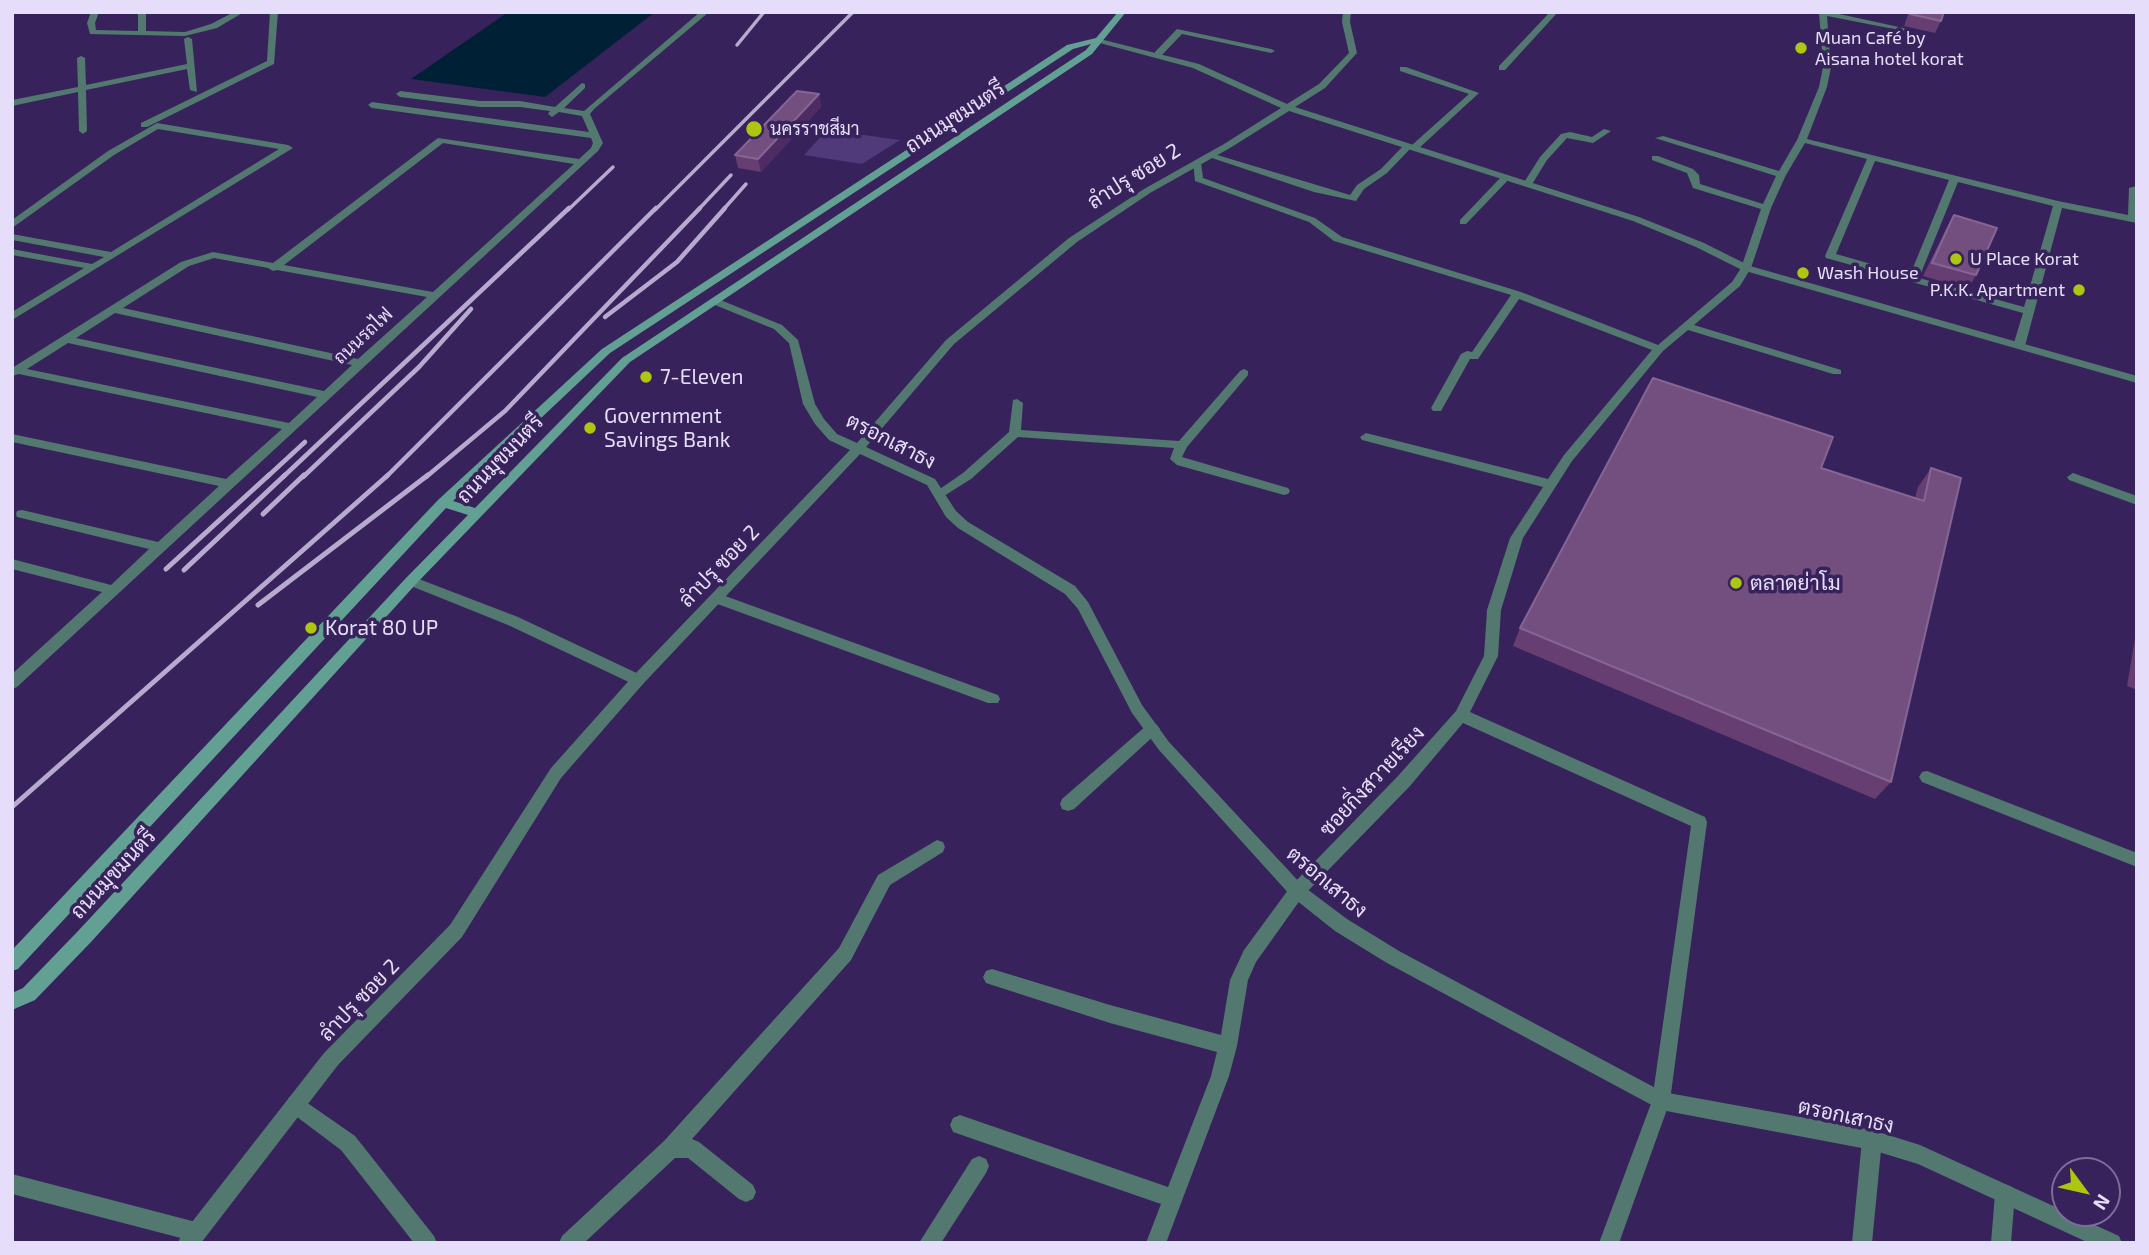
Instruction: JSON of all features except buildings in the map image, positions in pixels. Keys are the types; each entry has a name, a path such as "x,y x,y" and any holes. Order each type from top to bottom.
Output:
{"main road":[{"name":"ถนนมุขมนตรี","path":"12,1003 29,994 85,936 411,581 626,360 1089,52 1122,12"},
{"name":"ถนนมุขมนตรี","path":"12,962 443,503 606,351 1070,47 1099,40"},
{"path":"688,298 714,301"},
{"path":"443,503 477,513"}],"street":[{"path":"95,12 91,23 93,32 142,33 191,33 214,26 240,12"},
{"path":"142,12 142,33"},
{"path":"12,214 110,145 150,121 271,62 274,12"},
{"path":"586,114 705,12"},
{"name":"ลำปรุ ซอย 2","path":"192,1237 331,1059 456,931 556,772 638,680 859,449 950,342 1073,240 1147,191 1211,156 1322,86 1353,53 1346,22 1347,12"},
{"path":"1502,68 1554,12"},
{"path":"1746,268 1766,208 1802,139 1823,87 1827,67 1822,13 1904,29"},
{"path":"1158,54 1180,32 1271,51"},
{"path":"188,39 194,90"},
{"path":"1099,40 1158,54 1223,76 1286,107 1664,229 1746,268 2137,380"},
{"path":"82,58 83,131"},
{"path":"12,103 191,66"},
{"path":"1211,156 1353,199 1360,187 1384,171 1475,93 1403,69"},
{"path":"539,128 582,86"},
{"path":"400,94 480,104 520,104 586,114"},
{"path":"372,105 596,136"},
{"path":"586,114 596,136"},
{"path":"12,225 111,153 157,126 288,148 12,317"},
{"path":"1528,184 1549,151 1564,136 1593,140 1607,131"},
{"name":"ถนนรถไฟ","path":"12,683 595,149 598,142 596,136"},
{"path":"1660,138 1781,175"},
{"path":"1802,139 1954,179 2135,220 2134,188"},
{"path":"273,268 441,140 581,162"},
{"path":"1656,158 1690,171 1694,175 1696,186 1766,208"},
{"path":"1872,158 1829,256 2028,311"},
{"path":"1196,163 1198,178 1208,184 1312,220 1338,239 1517,294 1660,349"},
{"path":"1463,222 1506,177"},
{"path":"1913,279 1954,179"},
{"path":"2019,346 2058,204"},
{"path":"12,237 112,255"},
{"path":"12,252 93,267"},
{"path":"15,372 185,264 213,256 434,295"},
{"name":"ซอยกิ่งสวายเรียง","path":"1156,1243 1220,1076 1239,979 1250,957 1297,891 1405,781 1461,715 1491,656 1494,610 1517,538 1549,484 1593,424 1646,363 1736,284 1746,268"},
{"path":"1437,408 1517,294"},
{"name":"ตรอกเสาธง","path":"714,301 778,327 794,342 809,404 818,421 833,437 931,482 951,514 963,525 1070,590 1083,606 1137,709 1152,729 1242,833 1297,891 1341,925 1393,957 1661,1101 1872,1140 1920,1155 2112,1243"},
{"path":"113,309 360,363"},
{"path":"1685,326 1837,372"},
{"path":"66,339 326,395"},
{"path":"15,372 291,427"},
{"path":"1244,373 1182,445 1176,459 1284,491"},
{"path":"940,493 967,476 1015,433 1017,403"},
{"path":"1015,433 1182,445"},
{"path":"1366,437 1549,484"},
{"path":"12,438 228,484"},
{"path":"2073,477 2137,501"},
{"path":"22,514 159,547"},
{"path":"12,564 112,590"},
{"path":"411,581 513,621 638,680"},
{"path":"717,598 993,699"},
{"path":"1461,715 1699,822 1661,1101 1609,1243"},
{"path":"1068,804 1152,729"},
{"path":"1927,777 2137,860"},
{"path":"569,1243 671,1148 845,954 884,880 937,847"},
{"path":"992,977 1110,1014 1228,1045"},
{"path":"296,1104 348,1143 427,1243"},
{"path":"960,1125 1174,1199"},
{"path":"1862,1243 1872,1140"},
{"path":"671,1148 692,1149 746,1192"},
{"path":"929,1243 979,1166"},
{"path":"12,1184 192,1237"},
{"path":"2001,1243 2005,1194"}],"shaded area":[{"path":"827,130 900,140 862,164 804,155"}],"water":[{"path":"508,12 655,12 545,97 411,79"}],"railway":[{"path":"737,45 764,12"},
{"path":"655,210 853,12"},
{"path":"568,210 613,167"},
{"path":"698,210 731,175"},
{"path":"723,210 746,184"},
{"path":"283,477 569,208"},
{"path":"386,477 656,208"},
{"path":"426,477 505,411 700,208"},
{"path":"605,317 677,262 725,208"},
{"path":"303,477 419,367 471,309"},
{"path":"267,477 305,442"},
{"path":"166,569 269,475"},
{"path":"184,570 285,475"},
{"path":"263,514 304,475"},
{"path":"12,807 388,475"},
{"path":"258,605 428,475"}],"place":[{"name":"Muan Café by Aisana hotel korat","path":"1801,48"},
{"name":"นครราชสีมา","path":"754,129"},
{"name":"U Place Korat","path":"1956,259"},
{"name":"Wash House","path":"1803,273"},
{"name":"P.K.K. Apartment","path":"2079,290"},
{"name":"7-Eleven","path":"646,377"},
{"name":"Government Savings Bank","path":"590,428"},
{"name":"ตลาดย่าโม","path":"1736,583"},
{"name":"Korat 80 UP","path":"311,628"}]}
